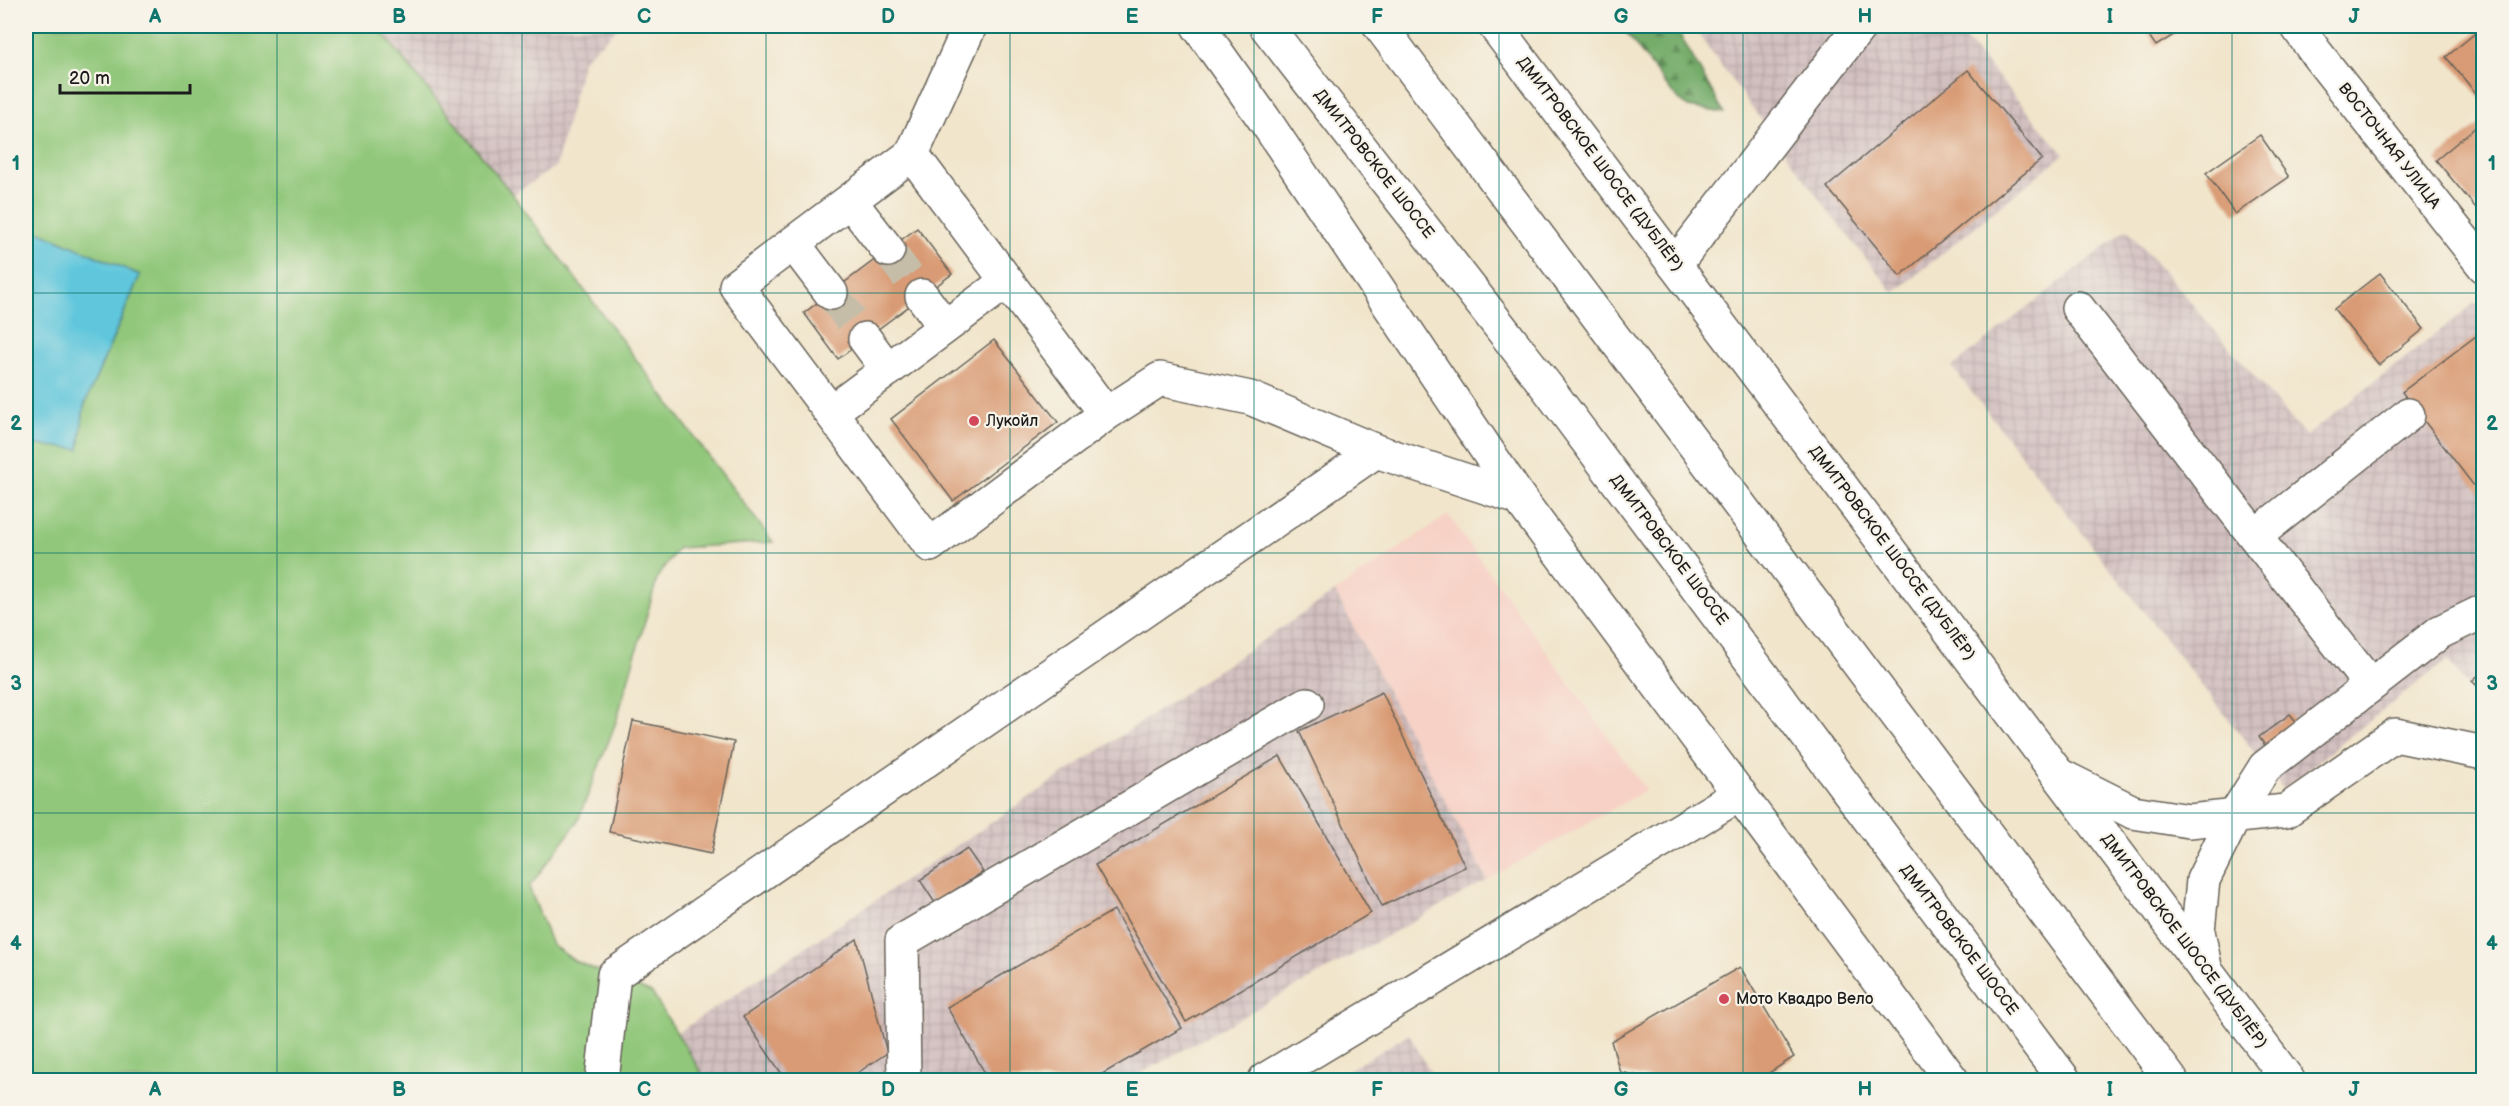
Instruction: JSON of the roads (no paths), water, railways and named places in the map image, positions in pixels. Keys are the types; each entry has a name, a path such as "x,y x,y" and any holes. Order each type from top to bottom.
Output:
{"main road":[{"path":"970,26 912,154 736,286 930,545 1106,414 1160,379 1250,398 1376,451 1519,498"},
{"path":"1198,26 1264,118 1519,498 1952,1080"},
{"name":"ДМИТРОВСКОЕ ШОССЕ","path":"1266,26 1554,397 2064,1080"},
{"path":"1380,26 2171,1080"},
{"name":"ДМИТРОВСКОЕ ШОССЕ (ДУБЛЁР)","path":"1495,26 2288,1080"},
{"path":"1676,265 1860,26"},
{"name":"ВОСТОЧНАЯ УЛИЦА","path":"2296,26 2484,266"},
{"path":"912,154 1106,414"},
{"path":"850,201 888,250"},
{"path":"793,243 831,293"},
{"path":"831,412 1007,281"},
{"path":"922,296 945,327"},
{"path":"2078,308 2370,685"},
{"path":"865,339 888,370"},
{"path":"2255,536 2408,415"},
{"path":"602,1080 614,975 1376,451"},
{"path":"2206,972 2198,931 2203,880 2235,816 2265,767 2440,633 2484,611"},
{"path":"904,1080 902,941 1306,704"},
{"path":"2059,775 2133,812 2189,820 2286,812 2395,735 2484,753"},
{"path":"1265,1080 1740,794"}],"water":[{"path":"26,226 140,275 84,406 79,449 26,444"}],"tunnel":[{"path":"888,250 922,296"},
{"path":"831,293 865,339"}],"place":[{"name":"Лукойл","path":"974,421"},
{"name":"Мото Квадро Вело","path":"1724,999"}]}
